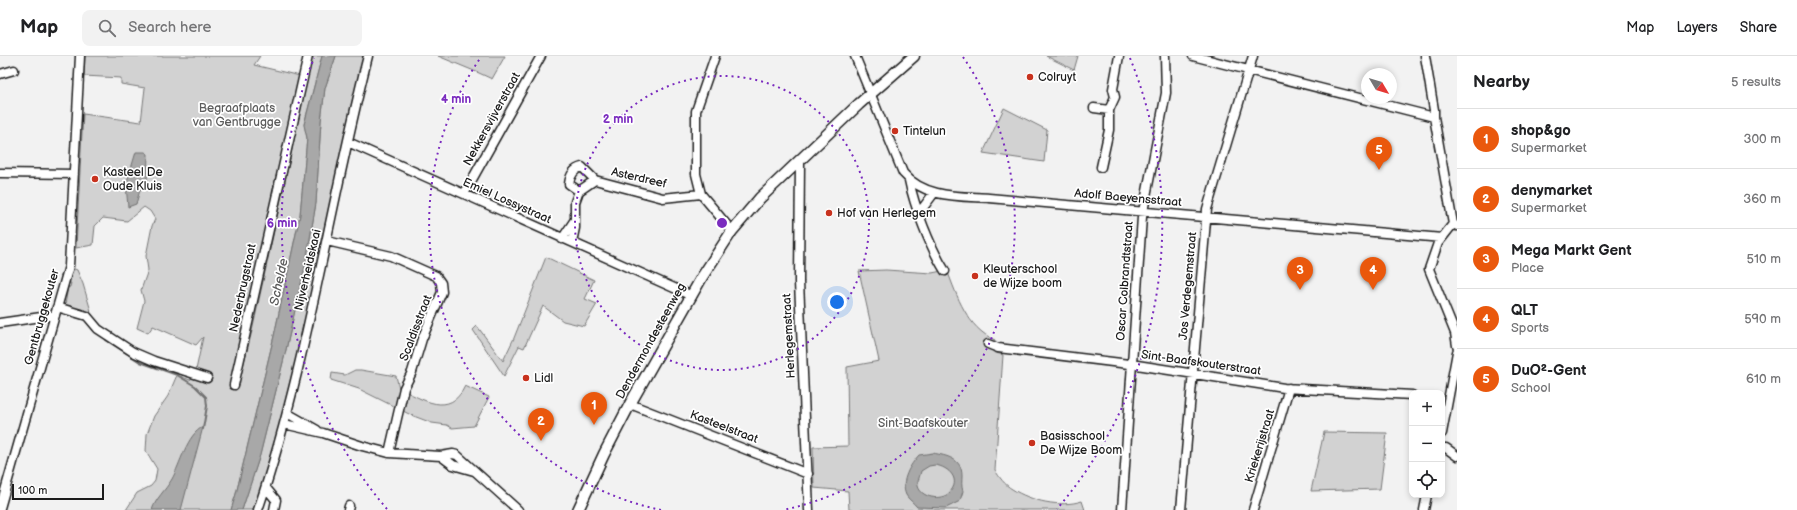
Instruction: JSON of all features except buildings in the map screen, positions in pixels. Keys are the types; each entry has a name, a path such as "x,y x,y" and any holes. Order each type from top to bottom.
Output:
{"main road":[{"name":"Dendermondesteenweg","path":"578,510 604,454 630,404 718,251 732,231 760,198 870,94 914,56"}],"street":[{"name":"Gentbruggekouter","path":"0,508 69,266 80,56"},
{"name":"Nederbrugstraat","path":"234,385 308,56"},
{"name":"Nijverheidskaai","path":"258,510 266,488 287,413 368,56"},
{"name":"Nekkersvijverstraat","path":"464,194 541,56"},
{"path":"715,56 696,111 696,174 699,190 732,231"},
{"name":"Adolf Baeyensstraat","path":"855,56 904,173 909,180 924,190 934,193 1442,238"},
{"path":"1101,167 1109,130 1109,110 1115,97 1113,89 1119,56"},
{"name":"Oscar Colbrandtstraat","path":"1122,510 1143,212 1166,93 1165,56"},
{"path":"1193,56 1434,117"},
{"name":"Jos Verdegemstraat","path":"1181,510 1207,209 1253,56"},
{"path":"1425,56 1434,117 1455,225 1438,243 1429,269 1455,333 1457,346"},
{"path":"0,74 14,70"},
{"path":"1094,108 1109,110"},
{"name":"Emiel Lossystraat","path":"348,142 692,296"},
{"name":"Herlegemstraat","path":"800,161 799,282 809,510"},
{"name":"Asterdreef","path":"594,180 579,191 569,184 570,178 576,169 582,167 594,180 663,198 679,196 699,190"},
{"path":"0,173 74,174"},
{"path":"909,180 912,196 938,260 945,271"},
{"path":"572,242 575,228 575,202 579,191"},
{"path":"919,213 934,193"},
{"path":"562,238 574,220"},
{"name":"Scaldisstraat","path":"327,241 391,256 436,276 442,283 442,292 422,340 415,364 404,388 389,453"},
{"path":"0,323 56,311 87,316 98,329 133,352 154,361 207,378"},
{"name":"Sint-Baafskouterstraat","path":"988,344 998,348 1132,365 1289,388 1409,395"},
{"path":"1445,397 1457,352"},
{"name":"Kriekerijstraat","path":"1253,510 1289,388"},
{"name":"Kasteelstraat","path":"630,404 808,474"},
{"path":"287,413 323,433"},
{"path":"284,424 323,433 389,453 441,456 453,465 477,472 518,510"},
{"path":"1445,448 1457,456"},
{"path":"266,488 276,500 274,510"},
{"path":"1424,510 1427,498"}],"green space":[{"name":"Begraafplaats van Gentbrugge","path":"85,56 260,56 254,65 300,76 233,379 238,386 253,327 311,62 313,56 322,56 304,124 307,138 300,215 274,336 231,510 126,510 137,493 151,486 155,481 157,469 146,451 147,434 154,416 168,396 177,375 190,380 196,370 203,337 196,345 153,326 148,333 137,328 144,301 141,290 148,270 146,256 152,226 155,219 150,211 144,207 127,221 103,218 95,226 93,245 76,248 83,114 141,122 145,88 121,84 121,78 84,76"},
{"path":"336,56 364,56 300,345 280,424 255,510 242,510 260,455 306,262 316,203 321,121 325,88"},
{"path":"438,56 505,56 492,79"},
{"path":"1046,56 1078,56 1074,70"},
{"path":"1004,108 1047,130 1044,162 983,153"},
{"path":"546,257 594,280 585,299 597,304 584,326 563,321 543,306 524,348 519,346 504,376 473,330 477,326 503,361 514,338"},
{"path":"72,268 77,270 83,284 91,311 88,314 65,305 68,287 70,287 71,283 69,283"},
{"name":"Sint-Baafskouter","path":"886,270 932,273 947,270 964,310 977,328 985,335 995,340 993,352 1003,355 995,470 1007,485 1028,497 1046,502 1064,504 1082,501 1085,510 849,510 848,491 814,488 813,447 848,446 847,367 879,361 859,271"},
{"path":"355,370 396,376 399,388 435,404 452,402 459,396 465,386 489,397 474,426 452,428 447,425 432,423 411,415 359,389 331,380 332,373 345,375"},
{"path":"1324,432 1387,433 1380,489 1311,491"}],"shaded area":[{"name":"Schelde","path":"322,56 336,56 325,88 321,121 316,203 306,262 260,455 242,510 231,510 274,336 300,215 307,138 304,125"},
{"path":"136,152 145,152 148,154 147,182 140,190 136,204 128,207 126,185"},
{"path":"203,427 181,510 152,510 172,479 188,443 197,431"},
{"path":"933,453 948,457 957,462 962,476 963,491 960,501 946,508 917,507 908,498 904,490 905,479 909,468 919,455","holes":["929,466 940,466 945,468 952,475 954,479 953,488 949,493 941,497 927,496 918,486 921,471"]}],"waterway":[{"path":"106,340 140,362 177,375 195,386 206,397 207,406 203,429"}],"place":[{"name":"Colruyt","path":"1030,77"},
{"name":"Tintelun","path":"895,131"},
{"name":"DuO²-Gent","path":"1379,170"},
{"name":"Kasteel De Oude Kluis","path":"95,179"},
{"name":"Hof van Herlegem","path":"829,213"},
{"name":"Kleuterschool de Wijze boom","path":"975,276"},
{"name":"Mega Markt Gent","path":"1300,290"},
{"name":"QLT","path":"1373,290"},
{"name":"Lidl","path":"526,378"},
{"name":"shop&go","path":"594,425"},
{"name":"denymarket","path":"541,441"},
{"name":"Basisschool De Wijze Boom","path":"1032,443"}]}
